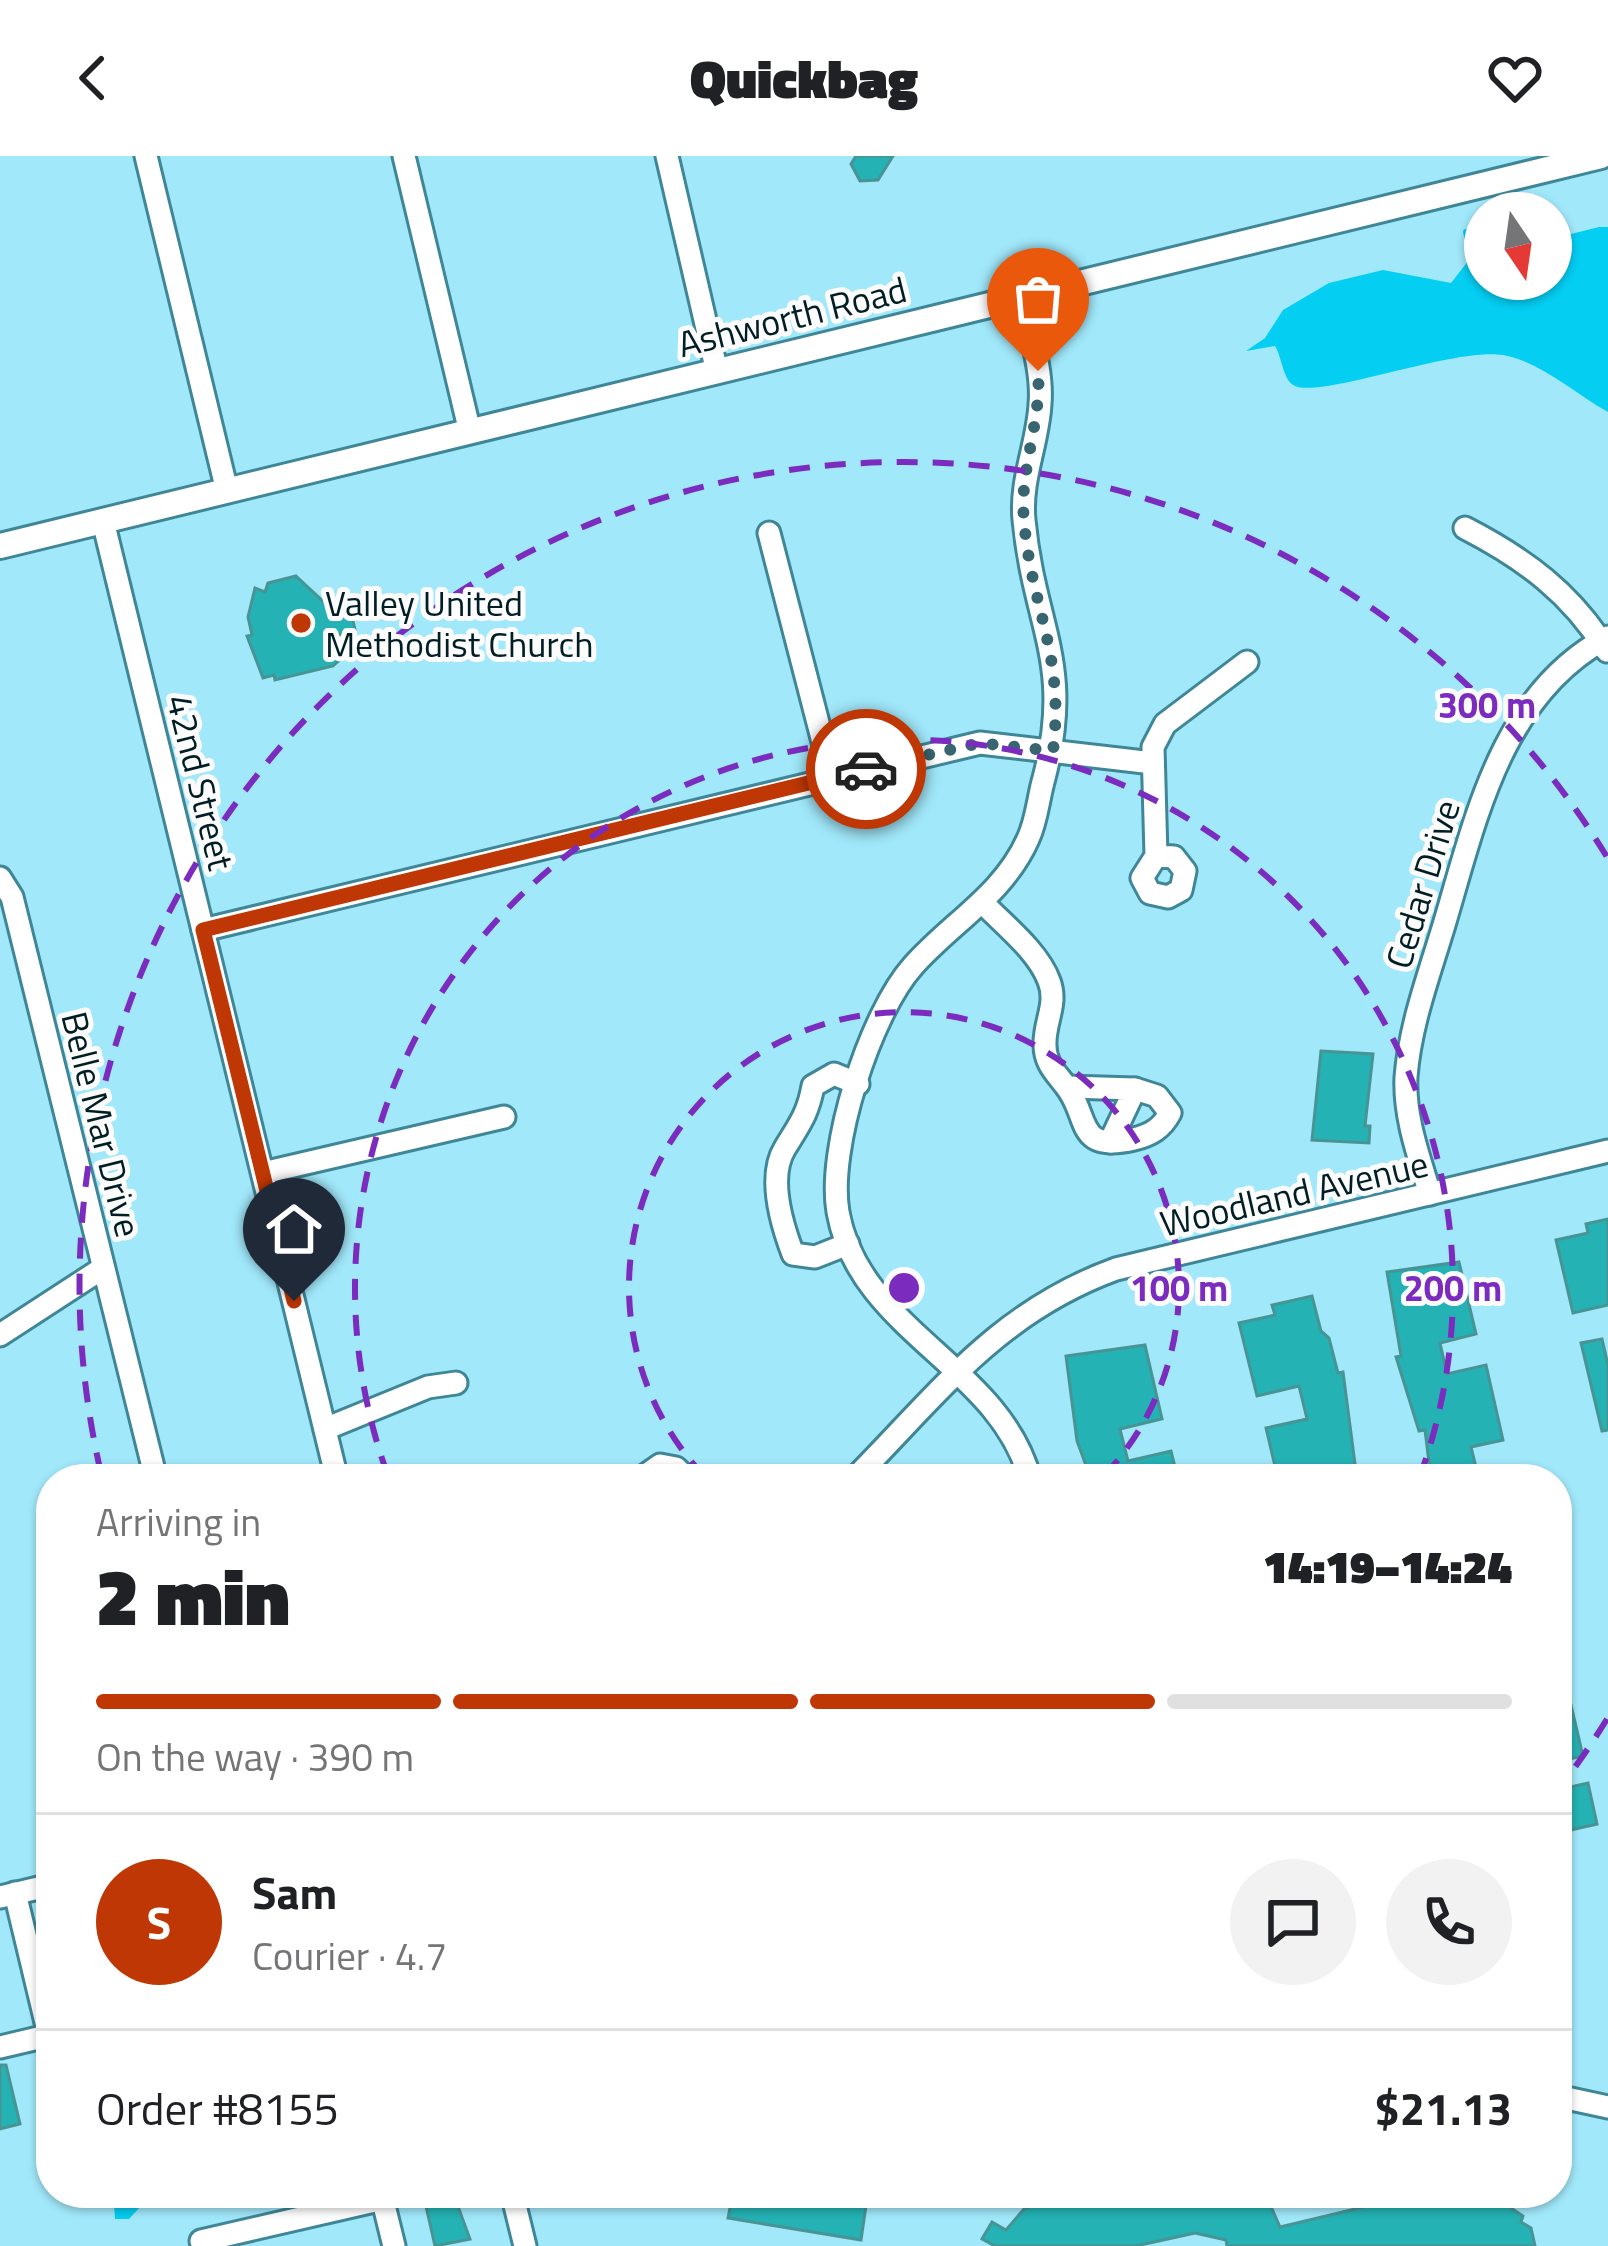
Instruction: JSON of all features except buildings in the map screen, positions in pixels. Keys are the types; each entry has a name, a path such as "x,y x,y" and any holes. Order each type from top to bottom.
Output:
{"main road":[{"name":"Ashworth Road","path":"0,546 1601,156"}],"street":[{"path":"146,156 227,491"},
{"path":"404,156 470,432"},
{"path":"667,156 717,372"},
{"path":"1022,297 1040,404 1023,518 1058,682 1053,751 1030,836 1012,869 903,979 886,1007 834,1170 838,1211 848,1244 882,1302 1006,1422 1024,1464"},
{"name":"42nd Street","path":"103,521 334,1464"},
{"path":"1465,528 1540,572 1606,643"},
{"path":"769,533 832,777"},
{"name":"Cedar Drive","path":"1430,1194 1410,1124 1406,1082 1412,1032 1478,809 1499,753 1532,702 1606,643"},
{"path":"1156,856 1153,747 1165,724 1247,662"},
{"path":"203,930 980,743 1153,764"},
{"name":"Belle Mar Drive","path":"0,878 12,897 103,1268 0,1335"},
{"path":"983,902 1049,980 1053,998 1045,1046 1048,1063 1068,1087 1082,1128 1092,1138 1110,1142 1149,1134 1170,1113 1157,1096 1136,1089 1068,1087"},
{"path":"848,1244 815,1257 793,1254 783,1226 779,1165 808,1115 813,1086 833,1074 858,1084"},
{"path":"1110,1142 1136,1089"},
{"path":"262,1173 504,1117"},
{"name":"Woodland Avenue","path":"869,1464 994,1335 1065,1288 1116,1269 1608,1151"},
{"path":"103,1268 152,1464"},
{"path":"325,1429 428,1387 456,1383"},
{"path":"8,1895 36,1988"},
{"path":"0,2047 36,2038"},
{"path":"1572,2099 1608,2107"},
{"path":"201,2241 334,2208"},
{"path":"385,2208 394,2246"},
{"path":"516,2208 525,2246"}],"water":[{"path":"1608,227 1608,412 1544,371 1503,355 1454,358 1310,388 1291,383 1275,346 1246,351 1265,338 1283,310 1329,283 1383,270 1451,283 1464,266 1464,300 1572,300 1572,234"},
{"path":"114,2208 139,2208 129,2219 115,2219"}],"way so far":[{"path":"866,769 980,743 1053,751 1058,682 1023,518 1025,479 1040,404 1038,371"}],"place":[{"name":"Valley United Methodist Church","path":"301,623"}],"route":[{"path":"294,1301 203,930 866,769"}]}
